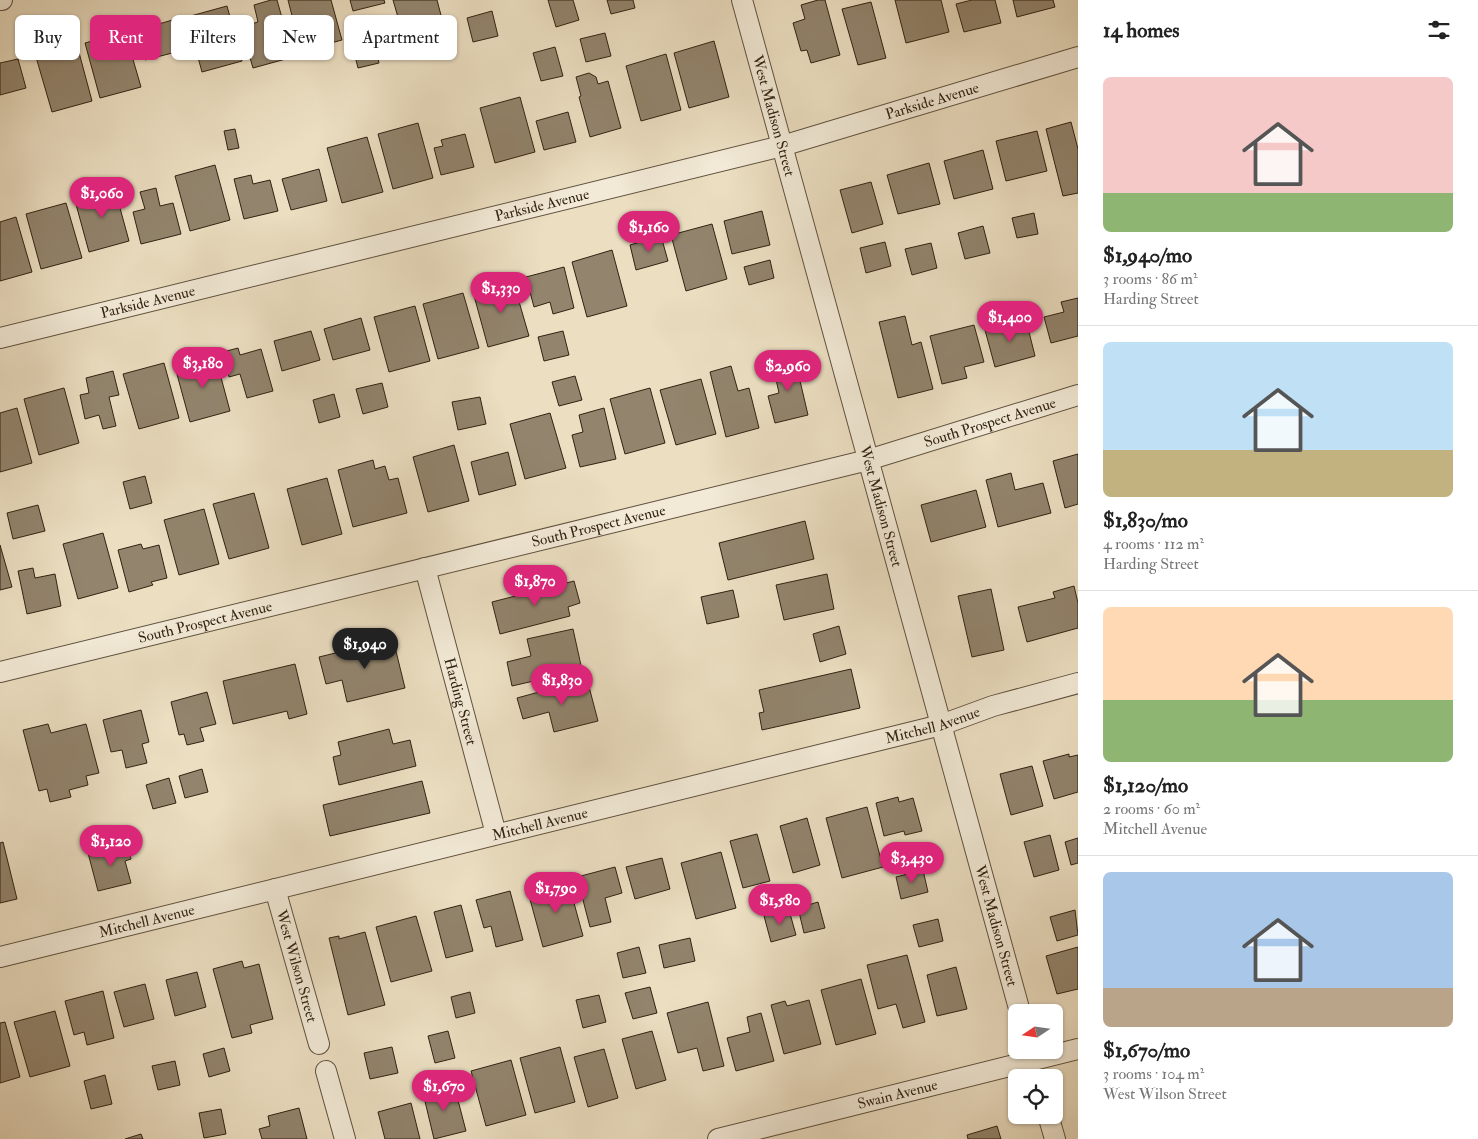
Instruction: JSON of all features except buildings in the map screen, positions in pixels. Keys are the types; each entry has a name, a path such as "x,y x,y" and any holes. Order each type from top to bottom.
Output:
{"street":[{"name":"West Madison Street","path":"742,0 1018,1004"},
{"name":"Parkside Avenue","path":"0,338 782,146 1078,57"},
{"name":"South Prospect Avenue","path":"0,672 868,460 1078,395"},
{"name":"Harding Street","path":"425,568 496,834"},
{"name":"Mitchell Avenue","path":"0,956 941,725 993,706 1078,683"},
{"name":"West Wilson Street","path":"275,889 319,1044"},
{"name":"Swain Avenue","path":"718,1139 1034,1063 1078,1050"},
{"path":"326,1071 345,1139"},
{"path":"1051,1124 1055,1139"}]}
